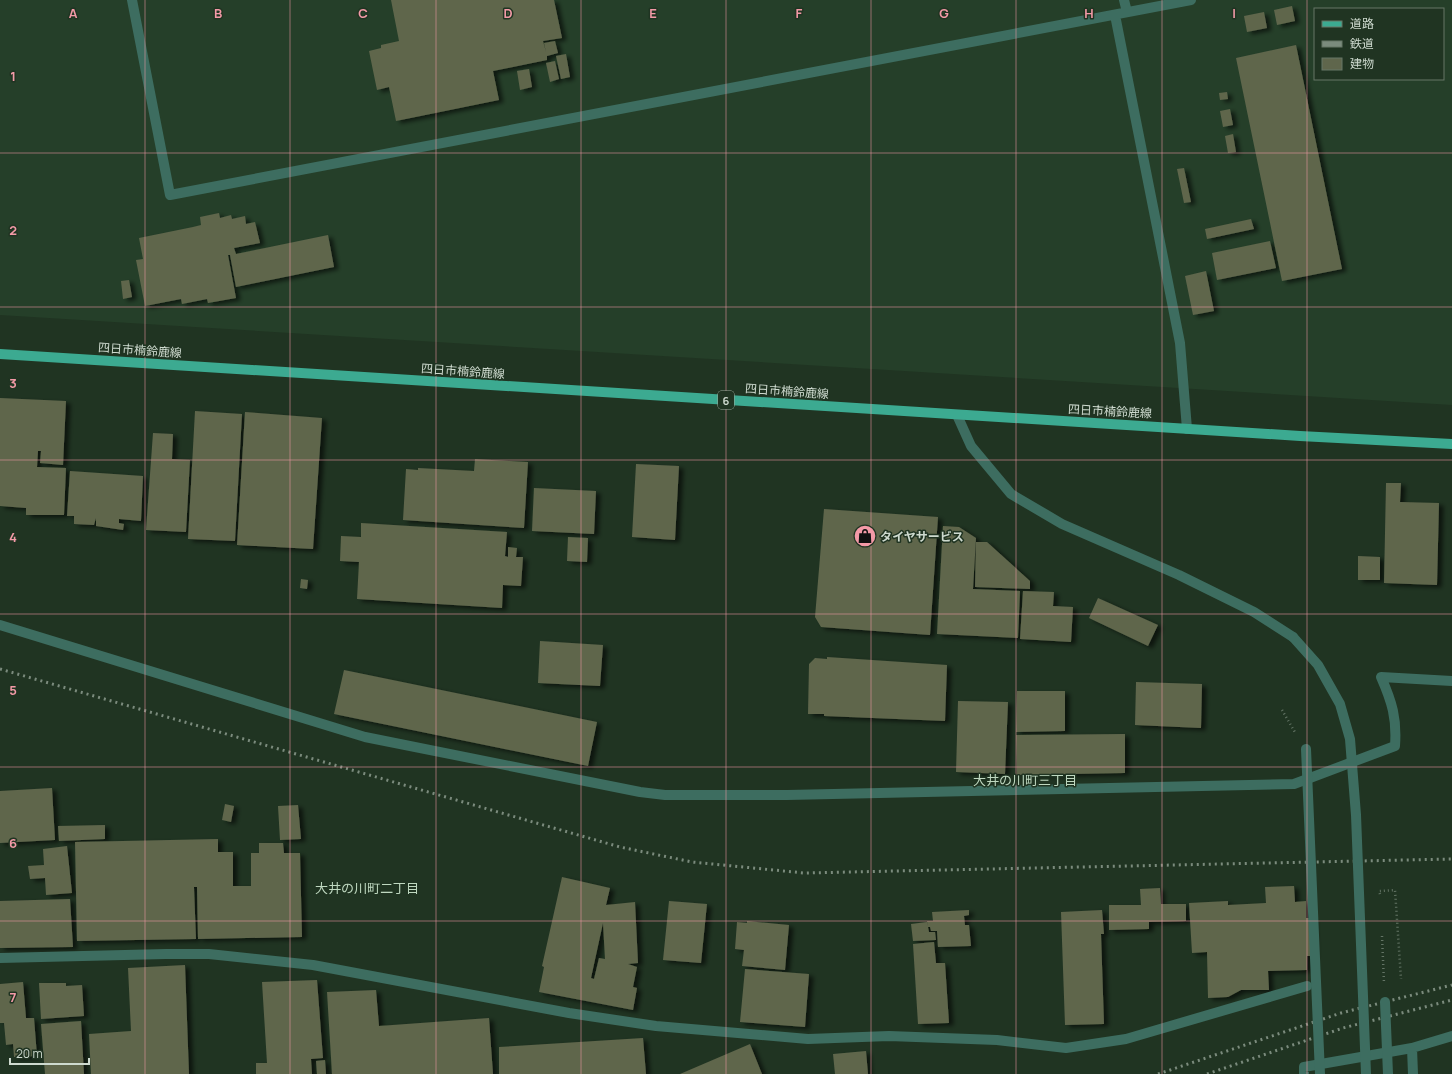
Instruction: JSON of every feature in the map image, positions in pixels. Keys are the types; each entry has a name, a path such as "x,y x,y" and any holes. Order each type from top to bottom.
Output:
{"main road":[{"name":"四日市楠鈴鹿線","path":"0,354 957,415 1452,444"}],"street":[{"path":"132,0 170,196 1191,0"},
{"path":"1124,0 1127,12"},
{"path":"1115,15 1180,343 1187,429"},
{"path":"957,415 971,446 1011,494 1062,524 1179,575 1254,612 1293,637 1318,665 1340,704 1350,739 1356,815 1366,1074"},
{"path":"0,625 365,737 640,792 666,795 787,795 1294,784 1395,746 1396,729 1392,703 1381,677 1452,681"},
{"path":"1306,750 1320,1074"},
{"path":"0,958 209,954 313,966 569,1013 656,1026 808,1039 889,1036 997,1040 1066,1048 1126,1039 1307,986"},
{"path":"1385,1002 1388,1074"},
{"path":"1304,1074 1304,1067 1412,1048 1452,1036"},
{"path":"1412,1048 1413,1074"}],"path":[{"path":"1282,710 1306,750"},
{"path":"1380,898 1380,891 1395,890 1401,979"},
{"path":"1381,930 1385,1002"}],"shaded area":[{"path":"0,0 1452,0 1452,405 0,315"}],"building":[{"path":"391,0 554,0 562,38 543,41 546,52 544,43 555,41 558,53 547,56 547,60 493,71 499,100 396,121 389,87 377,90 369,51 381,48 381,45 399,41"},
{"path":"1292,6 1295,21 1277,25 1274,10"},
{"path":"1264,12 1267,28 1247,32 1244,16"},
{"path":"1296,45 1342,269 1282,281 1236,58"},
{"path":"566,54 570,77 561,79 556,56"},
{"path":"555,61 559,79 550,82 546,63"},
{"path":"529,69 532,87 520,90 517,71"},
{"path":"1227,92 1228,99 1220,100 1219,93"},
{"path":"1230,109 1233,125 1223,127 1220,111"},
{"path":"1233,134 1236,152 1228,153 1225,136"},
{"path":"1184,168 1191,202 1184,203 1177,169"},
{"path":"219,213 220,218 231,215 232,219 245,216 246,224 255,222 260,243 234,248 236,254 328,235 334,267 236,287 230,255 228,255 236,298 208,303 207,299 182,304 181,299 145,306 136,260 143,259 139,238 201,225 200,217"},
{"path":"1251,219 1254,229 1207,239 1205,229"},
{"path":"1270,241 1276,268 1217,280 1212,253"},
{"path":"1206,271 1214,311 1193,315 1185,276"},
{"path":"129,280 132,297 123,299 121,281"},
{"path":"0,398 66,401 63,465 40,463 41,451 38,451 37,467 66,468 64,515 26,515 26,508 0,506"},
{"path":"195,411 242,414 235,541 188,539"},
{"path":"245,412 322,418 313,549 237,545"},
{"path":"153,433 173,434 172,459 190,460 186,532 146,530"},
{"path":"475,459 528,462 524,528 403,520 406,469 418,470 418,468 474,471"},
{"path":"636,464 679,466 675,540 632,537"},
{"path":"70,471 143,476 141,521 119,519 119,523 124,524 123,530 96,526 96,518 94,525 74,524 74,516 67,516"},
{"path":"1386,483 1401,483 1400,502 1439,503 1437,585 1384,583"},
{"path":"534,488 596,491 594,534 532,531"},
{"path":"824,509 938,517 930,635 821,627 815,617"},
{"path":"361,523 507,532 505,556 508,557 508,547 517,548 516,557 523,557 521,586 503,585 502,608 357,599 359,562 340,561 341,536 361,537"},
{"path":"943,526 959,527 976,538 973,589 1020,591 1018,638 937,634"},
{"path":"568,537 588,538 587,562 567,561"},
{"path":"976,542 987,542 1030,581 1030,589 975,587"},
{"path":"1358,556 1380,557 1380,580 1358,580"},
{"path":"301,579 308,580 307,589 300,588"},
{"path":"1023,591 1054,592 1053,606 1073,607 1071,642 1020,639"},
{"path":"1098,598 1158,625 1148,646 1089,618"},
{"path":"540,641 603,645 600,686 538,683"},
{"path":"827,657 947,665 945,721 808,714 809,664 815,658 827,659"},
{"path":"344,670 597,722 588,766 334,714"},
{"path":"1136,682 1202,684 1201,728 1135,725"},
{"path":"1017,691 1065,691 1065,731 1016,732"},
{"path":"958,701 1008,702 1005,774 956,772"},
{"path":"1125,734 1125,773 1017,775 1016,735"},
{"path":"52,788 55,840 0,843 0,791"},
{"path":"225,804 234,806 231,822 222,820"},
{"path":"298,805 301,839 280,840 278,806"},
{"path":"105,825 105,839 59,841 58,826"},
{"path":"218,839 218,852 233,852 233,886 251,886 251,853 259,853 259,843 283,843 284,853 300,853 302,937 198,939 197,887 194,887 196,939 77,941 75,842"},
{"path":"67,846 72,893 46,895 45,878 30,879 28,866 44,865 43,849"},
{"path":"562,877 610,888 606,905 635,902 638,963 628,964 637,967 633,987 637,988 633,1010 539,992 544,967 542,966","holes":["603,923 605,959 599,958 594,979 591,978"]},
{"path":"1294,886 1295,902 1306,901 1306,918 1312,918 1313,956 1307,956 1307,970 1268,971 1269,990 1241,990 1228,997 1208,998 1207,952 1192,953 1189,903 1228,901 1228,905 1266,903 1265,887"},
{"path":"1160,888 1161,904 1186,904 1186,921 1149,922 1149,929 1109,930 1109,905 1141,905 1140,889"},
{"path":"70,899 73,947 0,948 0,901"},
{"path":"669,901 707,904 701,963 663,960"},
{"path":"969,910 969,915 964,916 965,925 969,925 971,946 938,947 937,931 931,931 930,927 928,927 927,921 933,921 932,912"},
{"path":"1102,910 1104,934 1101,934 1104,1024 1065,1025 1061,912"},
{"path":"747,921 789,925 785,970 742,966 744,950 735,949 737,922 747,923"},
{"path":"927,922 929,932 935,932 936,940 913,941 911,924"},
{"path":"934,942 936,963 945,963 949,1023 918,1024 913,944"},
{"path":"185,965 189,1074 91,1074 89,1034 131,1031 128,968"},
{"path":"745,969 809,974 805,1027 740,1022"},
{"path":"317,980 323,1058 311,1059 312,1074 256,1074 256,1063 267,1063 262,982"},
{"path":"23,982 26,1018 34,1018 37,1056 14,1057 13,1044 6,1045 4,1023 0,1023 0,984"},
{"path":"39,983 66,983 66,986 82,985 84,1016 41,1019"},
{"path":"376,990 379,1026 489,1018 493,1074 332,1074 327,992"},
{"path":"81,1021 84,1074 45,1074 41,1024"},
{"path":"643,1038 646,1074 499,1074 499,1047"},
{"path":"750,1044 762,1074 680,1074"},
{"path":"866,1051 868,1074 835,1074 833,1054"},
{"path":"325,1060 326,1074 317,1074 316,1061"}],"railway":[{"path":"0,669 620,847 692,862 804,873 1452,859"},
{"path":"1158,1074 1341,1013 1452,985"},
{"path":"1207,1074 1343,1028 1452,1000"}],"place":[{"name":"タイヤサービス","path":"865,536"}],"district":[{"name":"大井の川町三丁目","path":"1025,780"},
{"name":"大井の川町二丁目","path":"367,888"}]}
